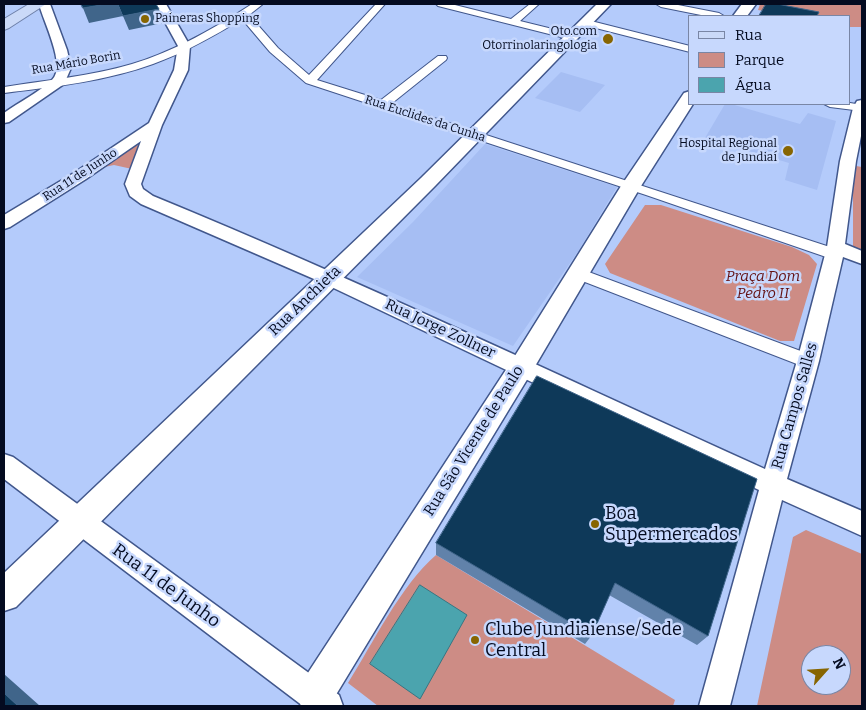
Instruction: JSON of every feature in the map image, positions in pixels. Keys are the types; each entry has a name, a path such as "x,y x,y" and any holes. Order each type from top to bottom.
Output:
{"main road":[{"path":"4,25 40,4"},
{"name":"Rua Anchieta","path":"4,595 580,30 604,4"},
{"path":"741,15 749,4"},
{"name":"Rua São Vicente de Paulo","path":"321,703 578,273 631,186 688,99"}],"street":[{"path":"4,119 59,81 64,68 62,50 44,4"},
{"path":"80,176 125,170 155,125 181,70 184,46 160,4"},
{"name":"Rua Mário Borin","path":"4,90 104,74 137,66 184,46 258,4"},
{"path":"310,81 381,4"},
{"path":"441,4 513,22 580,30 688,49"},
{"path":"513,22 535,4"},
{"path":"661,4 714,15"},
{"name":"Rua Euclides da Cunha","path":"243,14 272,50 288,65 310,81 835,251"},
{"path":"382,105 442,58"},
{"path":"840,105 861,107"},
{"name":"Rua Campos Salles","path":"716,706 773,485 808,361 835,251 855,162 861,107"},
{"name":"Rua 11 de Junho","path":"4,223 80,176 155,125"},
{"name":"Rua Jorge Zollner","path":"125,170 136,192 147,200 328,278 522,366 773,485 862,524"},
{"path":"835,251 862,258"},
{"path":"578,273 808,361"},
{"name":"Rua 11 de Junho","path":"4,465 321,703"}],"shaded area":[{"path":"561,72 605,85 580,112 535,98"},
{"name":"Hospital Regional de Jundiaí","path":"724,105 734,105 800,124 808,113 836,121 817,190 785,180 789,163 705,138"},
{"path":"485,144 617,187 579,250 513,346 357,277 413,222"}],"green space":[{"path":"760,4 862,4 862,26 851,27 851,15 786,15 758,10"},
{"path":"141,138 132,169 114,165 95,169"},
{"path":"856,166 862,167 862,251 853,247 853,168"},
{"name":"Praça Dom Pedro II","path":"645,205 661,205 792,247 809,255 817,264 794,341 780,341 610,273 605,264"},
{"path":"806,530 862,554 862,706 757,706 793,537"},
{"name":"Clube Jundiaiense/Sede Central","path":"436,555 675,700 673,706 378,706 348,683 399,598 423,567"}],"water":[{"path":"420,585 467,615 420,699 370,664"}],"building":[{"path":"81,4 107,4 83,8"},
{"path":"118,4 156,4 159,9 123,16"},
{"path":"766,4 777,4 819,12 818,15 760,15"},
{"name":"Boa Supermercados","path":"537,376 757,479 708,636 615,583 592,635 436,543"},
{"path":"4,693 18,706 4,706"}],"place":[{"name":"Paineras Shopping","path":"145,19"},
{"name":"Oto.com Otorrinolaringologia","path":"608,39"},
{"name":"Hospital Regional de Jundiaí","path":"788,151"},
{"name":"Boa Supermercados","path":"595,524"},
{"name":"Clube Jundiaiense/Sede Central","path":"475,640"}]}
